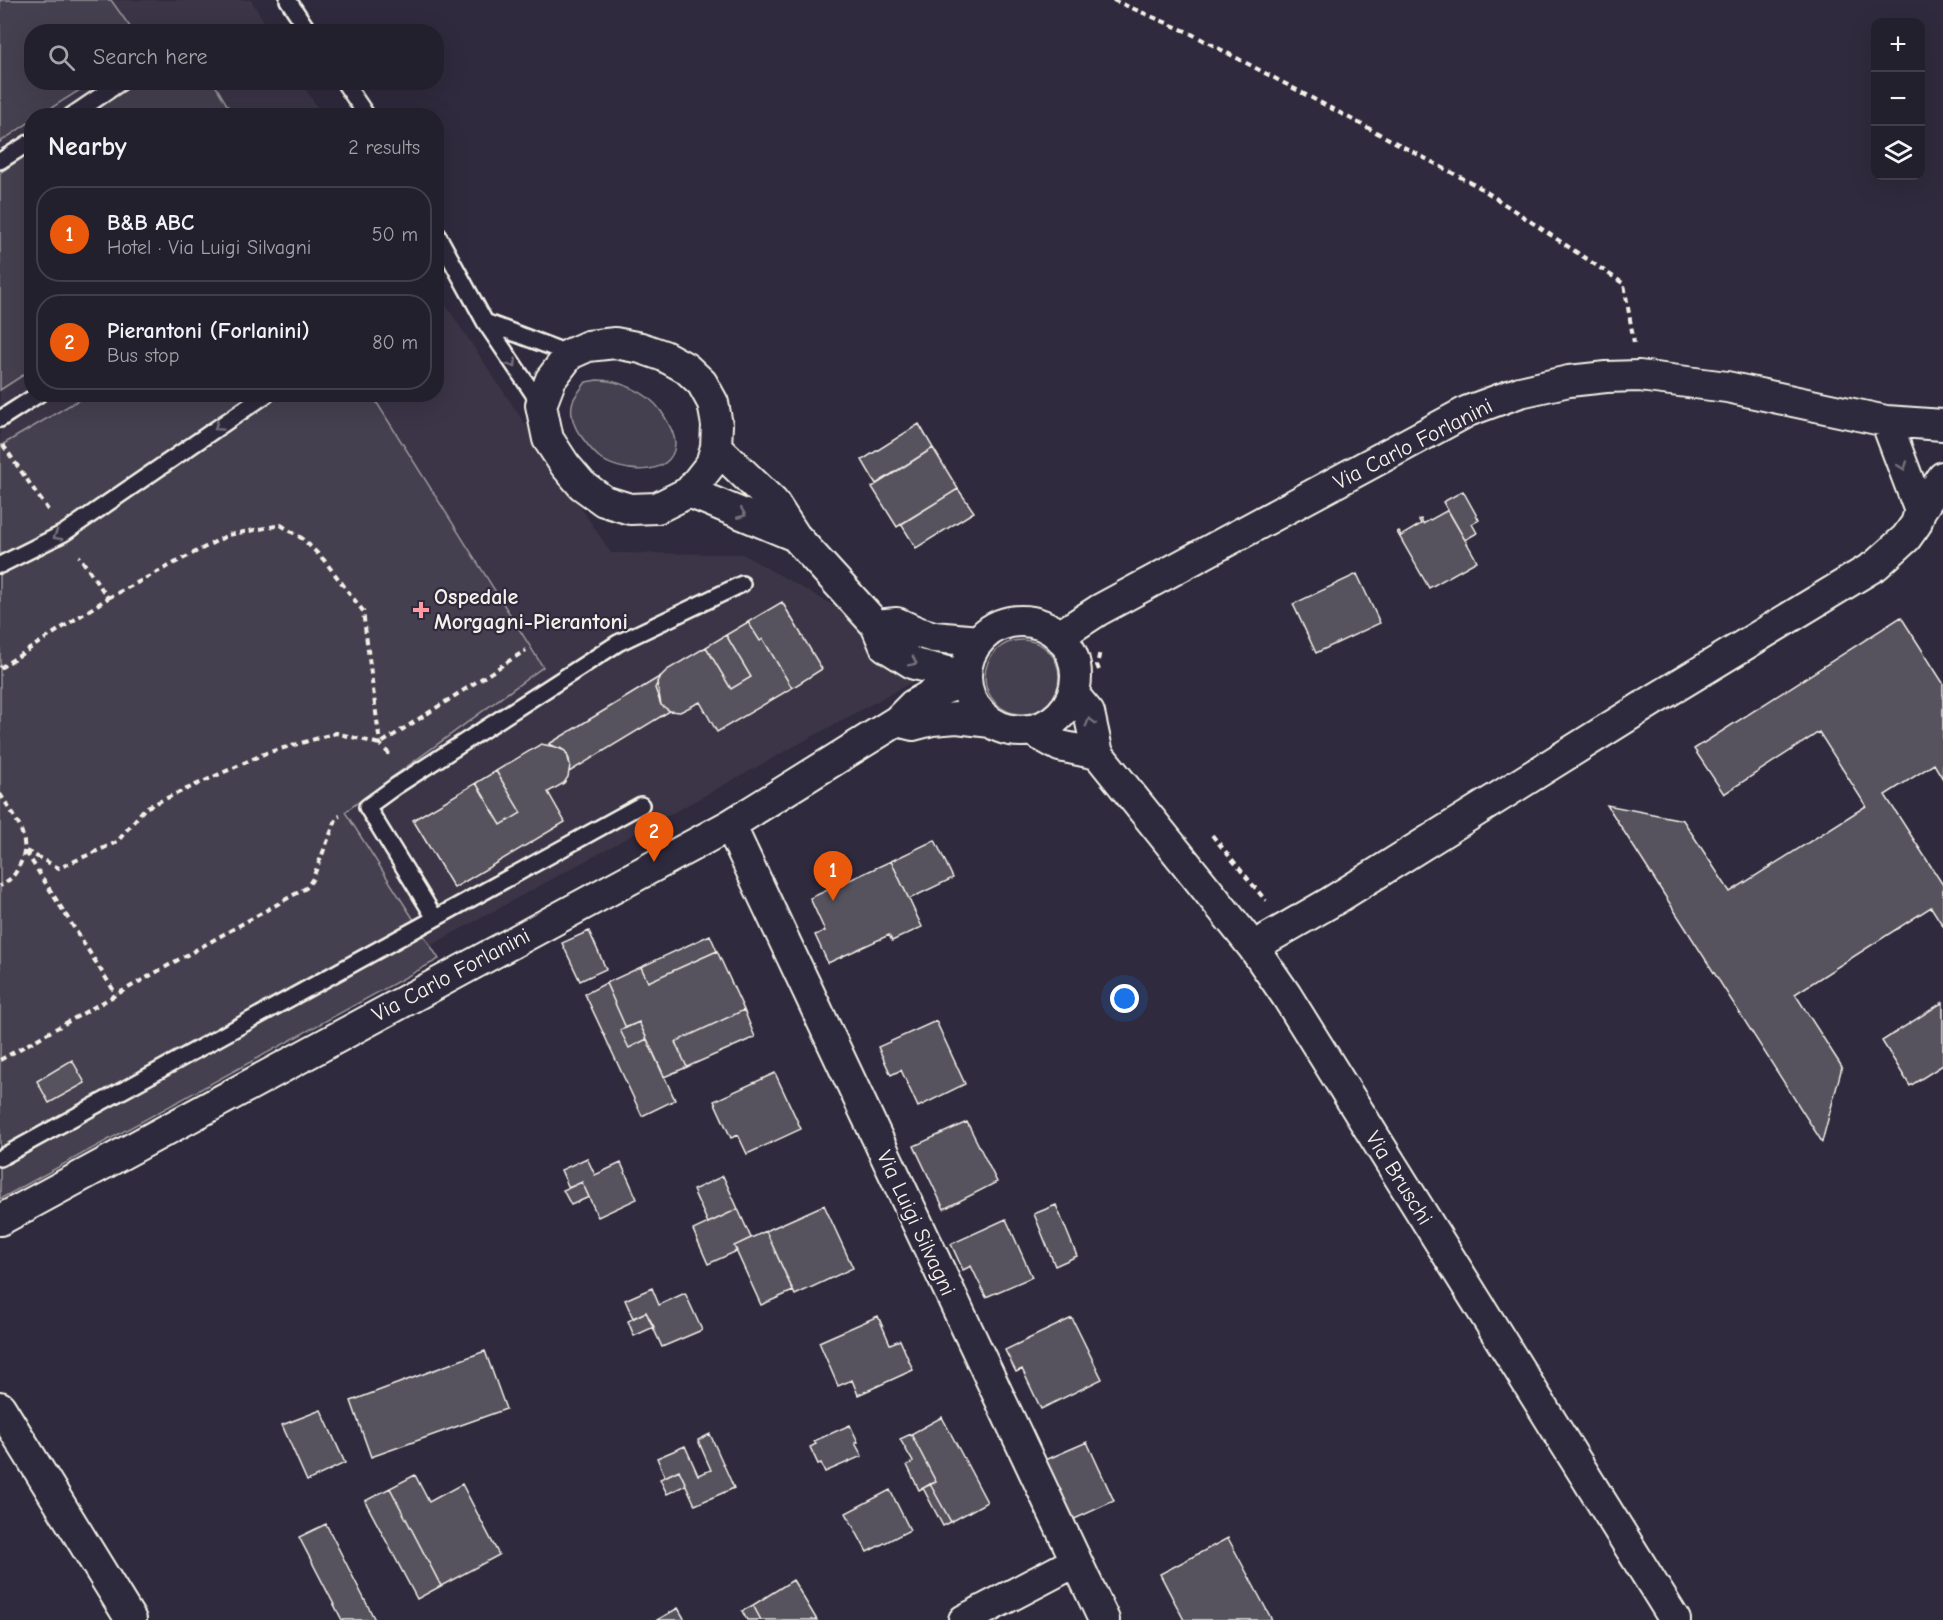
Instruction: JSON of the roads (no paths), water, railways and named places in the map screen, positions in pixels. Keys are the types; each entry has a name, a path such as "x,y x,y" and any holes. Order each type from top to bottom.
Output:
{"street":[{"path":"615,343 641,348 686,368 702,383 713,403 717,425 716,447 711,464 689,492 657,508 630,509 604,501 582,485 548,439 541,405 551,379 570,354 588,346 615,343"},
{"name":"Via Carlo Forlanini","path":"1059,636 1099,610 1468,411 1520,392 1569,381 1606,376 1639,376 1727,387 1886,421 1943,424"},
{"path":"1886,421 1920,511"},
{"path":"716,447 773,502 795,536 876,625 885,646 914,664 966,678"},
{"path":"1253,947 1379,873 1652,701 1875,565 1906,538 1916,524 1920,511 1943,477"},
{"path":"689,492 795,536"},
{"path":"1018,621 1033,622 1059,636 1068,648 1074,663 1076,678 1073,694 1057,718 1046,726 1017,731 991,722 978,711 970,697 966,678 969,657 979,641 990,631 1003,624 1018,621"},
{"path":"876,625 897,623 934,637 979,641"},
{"name":"Via Carlo Forlanini","path":"0,1220 730,825 897,721 912,705 966,678"},
{"path":"1031,730 1060,746 1098,754 1089,713 1073,694"},
{"path":"897,721 913,725 957,718 991,722"},
{"name":"Via Bruschi","path":"1098,754 1253,947 1286,995 1676,1620"},
{"name":"Via Luigi Silvagni","path":"730,825 1104,1620"},
{"path":"0,1407 131,1620"},
{"path":"964,1620 1075,1562"}],"lane":[{"path":"288,0 304,24"},
{"path":"82,108 109,90"},
{"path":"349,90 361,108"},
{"path":"0,161 24,146"},
{"path":"444,246 484,322 541,405"},
{"path":"484,322 570,354"},
{"path":"0,419 27,402"},
{"path":"0,566 64,533 255,402"},
{"path":"435,918 367,807 618,643 742,584"},
{"path":"0,1158 641,805"}],"place":[{"name":"Ospedale Morgagni-Pierantoni","path":"421,610"},
{"name":"Pierantoni (Forlanini)","path":"654,862"},
{"name":"B&B ABC","path":"833,901"}]}
